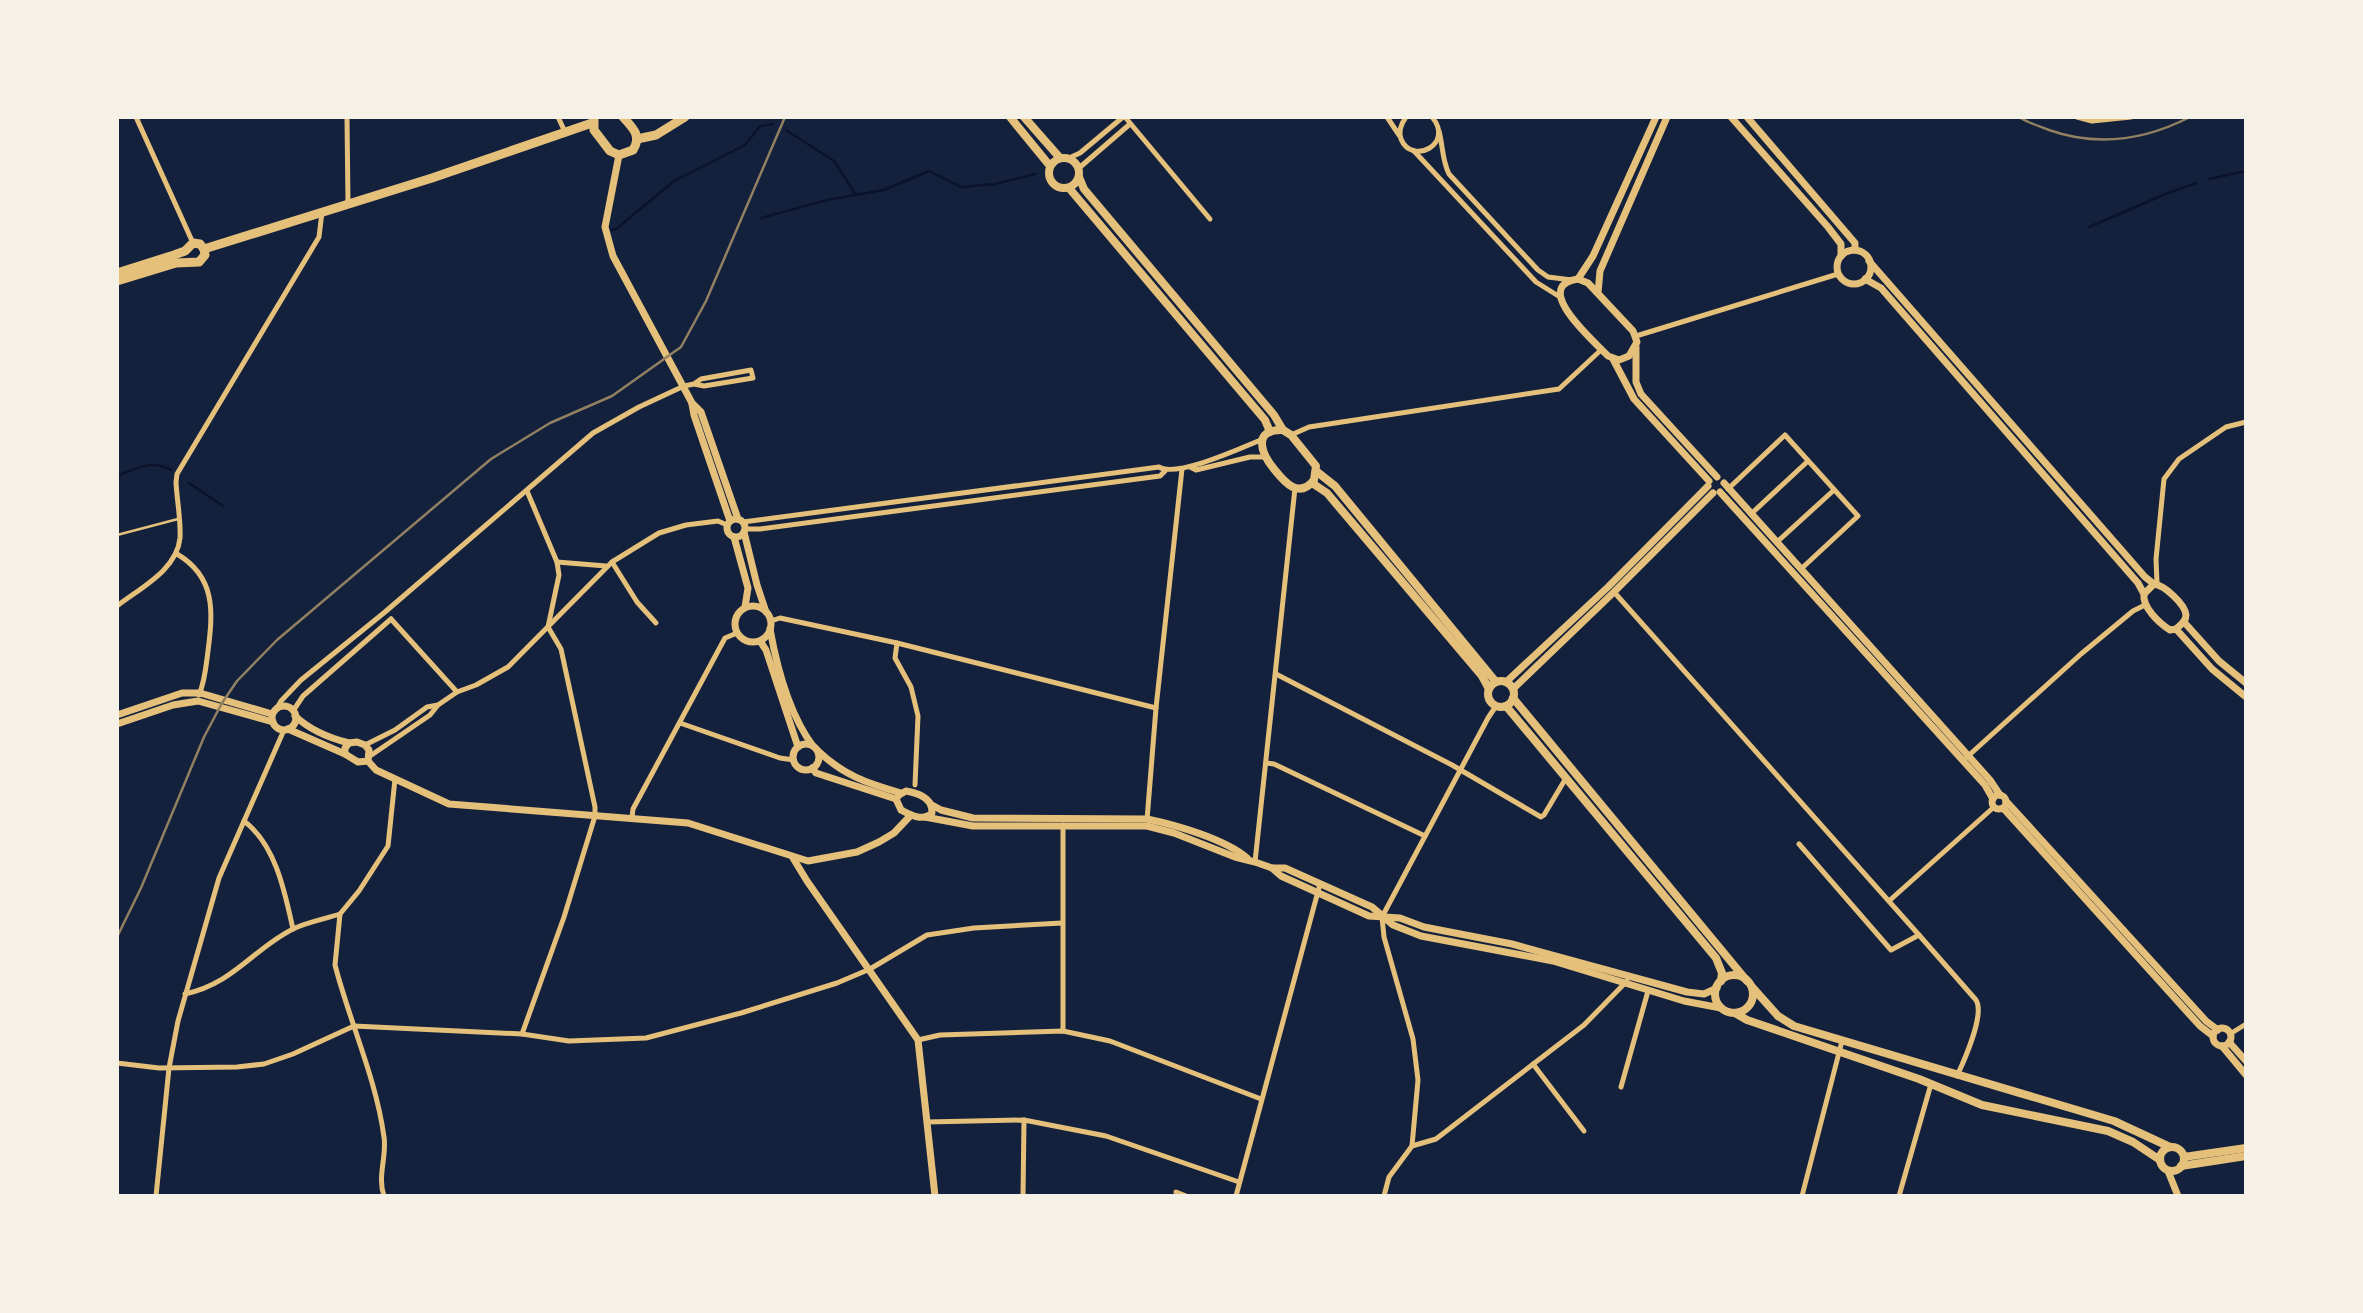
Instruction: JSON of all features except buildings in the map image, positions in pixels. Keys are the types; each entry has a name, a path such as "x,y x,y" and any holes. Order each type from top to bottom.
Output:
{"main road":[{"path":"204,249 566,134 593,120 594,130 610,151 619,155 633,150 637,139 635,130 623,117"},
{"path":"637,139 656,135 685,117"},
{"path":"1010,117 1050,166 1051,181 1059,187 1069,187 1265,420 1266,436 1261,448 1264,457 1286,484 1304,488 1312,483 1316,471 1314,462 1084,189 1079,172 1024,117"},
{"path":"1050,166 1065,158"},
{"path":"1069,187 1079,172"},
{"path":"117,273 185,251 193,243 200,244 205,255 202,261 196,263 190,261 185,251"},
{"path":"117,281 190,261"},
{"path":"1266,436 1287,432"},
{"path":"1316,471 1335,486 1496,682"},
{"path":"1312,483 1327,493 1482,676 1489,689 1490,701 1496,706 1506,706 1513,698"},
{"path":"1489,689 1496,682 1506,682 1513,689 1513,698 1750,984 1783,1020 1959,1077 2114,1121 2177,1148 2184,1157 2182,1167"},
{"path":"1506,706 1716,957 1721,973 1716,999 1721,1008 1746,1020 1919,1079 1982,1105 2108,1131 2133,1142 2160,1160 2168,1171 2246,1156"},
{"path":"1719,984 1725,978 1737,975 1750,984 1753,999 1746,1009 1735,1013"},
{"path":"1919,1079 1920,1070 1925,1066"},
{"path":"1956,1094 1963,1088 1959,1077"},
{"path":"2160,1160 2164,1150 2170,1147"},
{"path":"2184,1157 2246,1148"}],"street":[{"path":"136,117 193,243"},
{"path":"347,117 348,204"},
{"path":"558,117 566,134"},
{"path":"1065,158 1080,153 1124,117 1210,219"},
{"path":"1387,117 1403,143 1414,151 1536,282 1560,297"},
{"path":"1400,137 1401,125 1406,117"},
{"path":"1432,117 1439,131 1443,158 1449,174 1538,270 1548,277 1588,283 1636,336 1636,382 1641,394 1990,780 1999,802"},
{"path":"1656,117 1593,256 1575,279 1563,286 1560,297 1563,308 1613,359 1634,399 1712,488 1999,802 2197,1011 2216,1033 2217,1044 2227,1040 2246,1024"},
{"path":"1598,293 1603,265 1667,117"},
{"path":"1731,117 1841,244 1838,274 1850,284 1856,284 1865,279 1870,271 1869,261"},
{"path":"1747,117 1855,243 1855,250"},
{"path":"2077,117 2092,121 2131,117"},
{"path":"1079,172 1130,124"},
{"path":"1414,151 1429,149 1437,141 1439,131"},
{"path":"619,155 607,218 607,239 613,256 692,403 694,415 738,525 767,612 791,705 805,735 815,748 843,773 899,796"},
{"path":"117,606 169,566 177,554 180,538 177,474 319,237 322,212"},
{"path":"1841,256 1855,250 1864,254 2136,567 2184,609 2184,622 2176,629 2165,627 2145,605 2144,594 2138,583 1881,288 1865,279"},
{"path":"1636,336 1838,274"},
{"path":"1613,359 1629,356 1636,347"},
{"path":"1287,432 1559,389 1602,349"},
{"path":"694,384 701,379 751,370 753,378 704,386 684,386 593,433 301,681 281,701 274,715 278,728 345,754 358,762 369,758 430,715 438,705 457,692 508,667 609,564 659,533 686,525 718,521 760,529 1160,476 1165,471 1191,467 1266,436"},
{"path":"2144,594 2156,583 2164,478 2179,459 2226,427 2246,422"},
{"path":"1513,689 1712,488 1723,483 1785,435 1858,516 1801,569"},
{"path":"1191,467 1196,470 1250,457 1264,457"},
{"path":"1751,514 1808,461"},
{"path":"1156,708 897,643 780,618 770,625 766,636 760,641 744,640 737,633 735,618 745,607 748,587 734,537 729,534 738,525 1159,467 1165,471"},
{"path":"1147,823 1156,708 1182,468"},
{"path":"1712,488 1723,488 1723,483"},
{"path":"1252,860 1266,763 1295,488"},
{"path":"1777,542 1834,490"},
{"path":"522,1034 568,905 596,807 561,649 548,626 559,575 557,562 527,491"},
{"path":"983,491 984,499"},
{"path":"734,537 740,536 738,525"},
{"path":"177,554 194,567 211,601 208,653 199,697"},
{"path":"557,562 609,564"},
{"path":"609,564 656,623"},
{"path":"1506,682 1611,589"},
{"path":"1611,589 1979,1005 1959,1077"},
{"path":"1967,757 2081,654 2133,611 2145,605"},
{"path":"745,607 754,606 767,612"},
{"path":"385,612 457,692"},
{"path":"156,1196 169,1068 186,995 219,878 286,729 294,723 294,713 303,696 391,619"},
{"path":"2184,622 2219,661 2246,683"},
{"path":"2176,629 2212,668 2246,697"},
{"path":"632,817 633,809 725,638 737,633"},
{"path":"760,641 766,650 798,747"},
{"path":"897,643 895,658 911,687 918,716 915,785"},
{"path":"1276,674 1460,769 1541,817 1545,815 1566,778"},
{"path":"117,715 181,694 274,715"},
{"path":"117,724 199,697"},
{"path":"274,715 285,706 306,726 330,738 365,745 395,730 427,707 438,705"},
{"path":"1384,1196 1389,1177 1412,1146 1418,1080 1413,1039 1384,937 1382,917 1496,706"},
{"path":"680,723 780,758 794,760"},
{"path":"345,754 349,743"},
{"path":"808,744 815,748 818,760 812,768 801,769 794,760 798,747 808,744"},
{"path":"365,745 376,770 449,804 688,823 808,861 857,852 894,833 911,815"},
{"path":"1266,763 1274,764 1425,836"},
{"path":"812,768 816,773 899,796 909,792 918,794 941,810 973,818 1173,824 1238,851 1272,868 1281,876 1319,889 1369,916 1382,917 1393,925 1421,936 1553,961 1628,981 1698,994 1719,984"},
{"path":"186,995 204,990 225,979 293,929 340,914 359,891 388,846 395,779"},
{"path":"899,796 899,807 911,815 973,826 1063,822"},
{"path":"1889,901 1999,802"},
{"path":"925,817 932,813 932,805"},
{"path":"244,821 260,838 276,867 285,891 293,929"},
{"path":"1063,822 1063,1031"},
{"path":"1799,844 1891,950 1919,935"},
{"path":"793,858 918,1040 935,1196"},
{"path":"807,881 808,861"},
{"path":"1236,1196 1319,889"},
{"path":"340,914 335,965 385,1140 382,1160 384,1196"},
{"path":"117,1063 169,1068 264,1064 354,1026 522,1034 569,1041 646,1038 741,1013 837,983 870,969 927,935 974,928 1062,923"},
{"path":"1628,981 1648,991 1684,1002 1721,1008"},
{"path":"1412,1146 1436,1139 1584,1025 1628,981"},
{"path":"1620,1087 1648,991"},
{"path":"2216,1033 2225,1029 2227,1040 2246,1075"},
{"path":"918,1040 940,1035 1063,1031 1110,1041 1261,1099"},
{"path":"2227,1040 2246,1061"},
{"path":"1802,1196 1842,1041"},
{"path":"1533,1063 1584,1131"},
{"path":"1899,1196 1931,1084"},
{"path":"927,1122 1024,1120 1106,1136 1239,1182"},
{"path":"1023,1196 1024,1120"},
{"path":"2168,1171 2178,1196"},
{"path":"1176,1192 1185,1196"}],"lane":[{"path":"117,535 179,518"}],"waterway":[{"path":"612,230 674,181 745,145 760,126 773,124"},
{"path":"786,130 834,161 856,195"},
{"path":"761,218 827,200 884,190 929,171 961,187 995,184 1035,174"},
{"path":"2209,179 2246,171"},
{"path":"2089,227 2196,183"},
{"path":"117,476 150,465 171,470"},
{"path":"189,483 223,506"}],"railway":[{"path":"117,937 141,888 204,737 237,681 277,640 491,459 550,423 612,396 681,347 706,301 785,117"},
{"path":"2019,117 2067,135 2103,139 2138,136 2190,117"}]}
